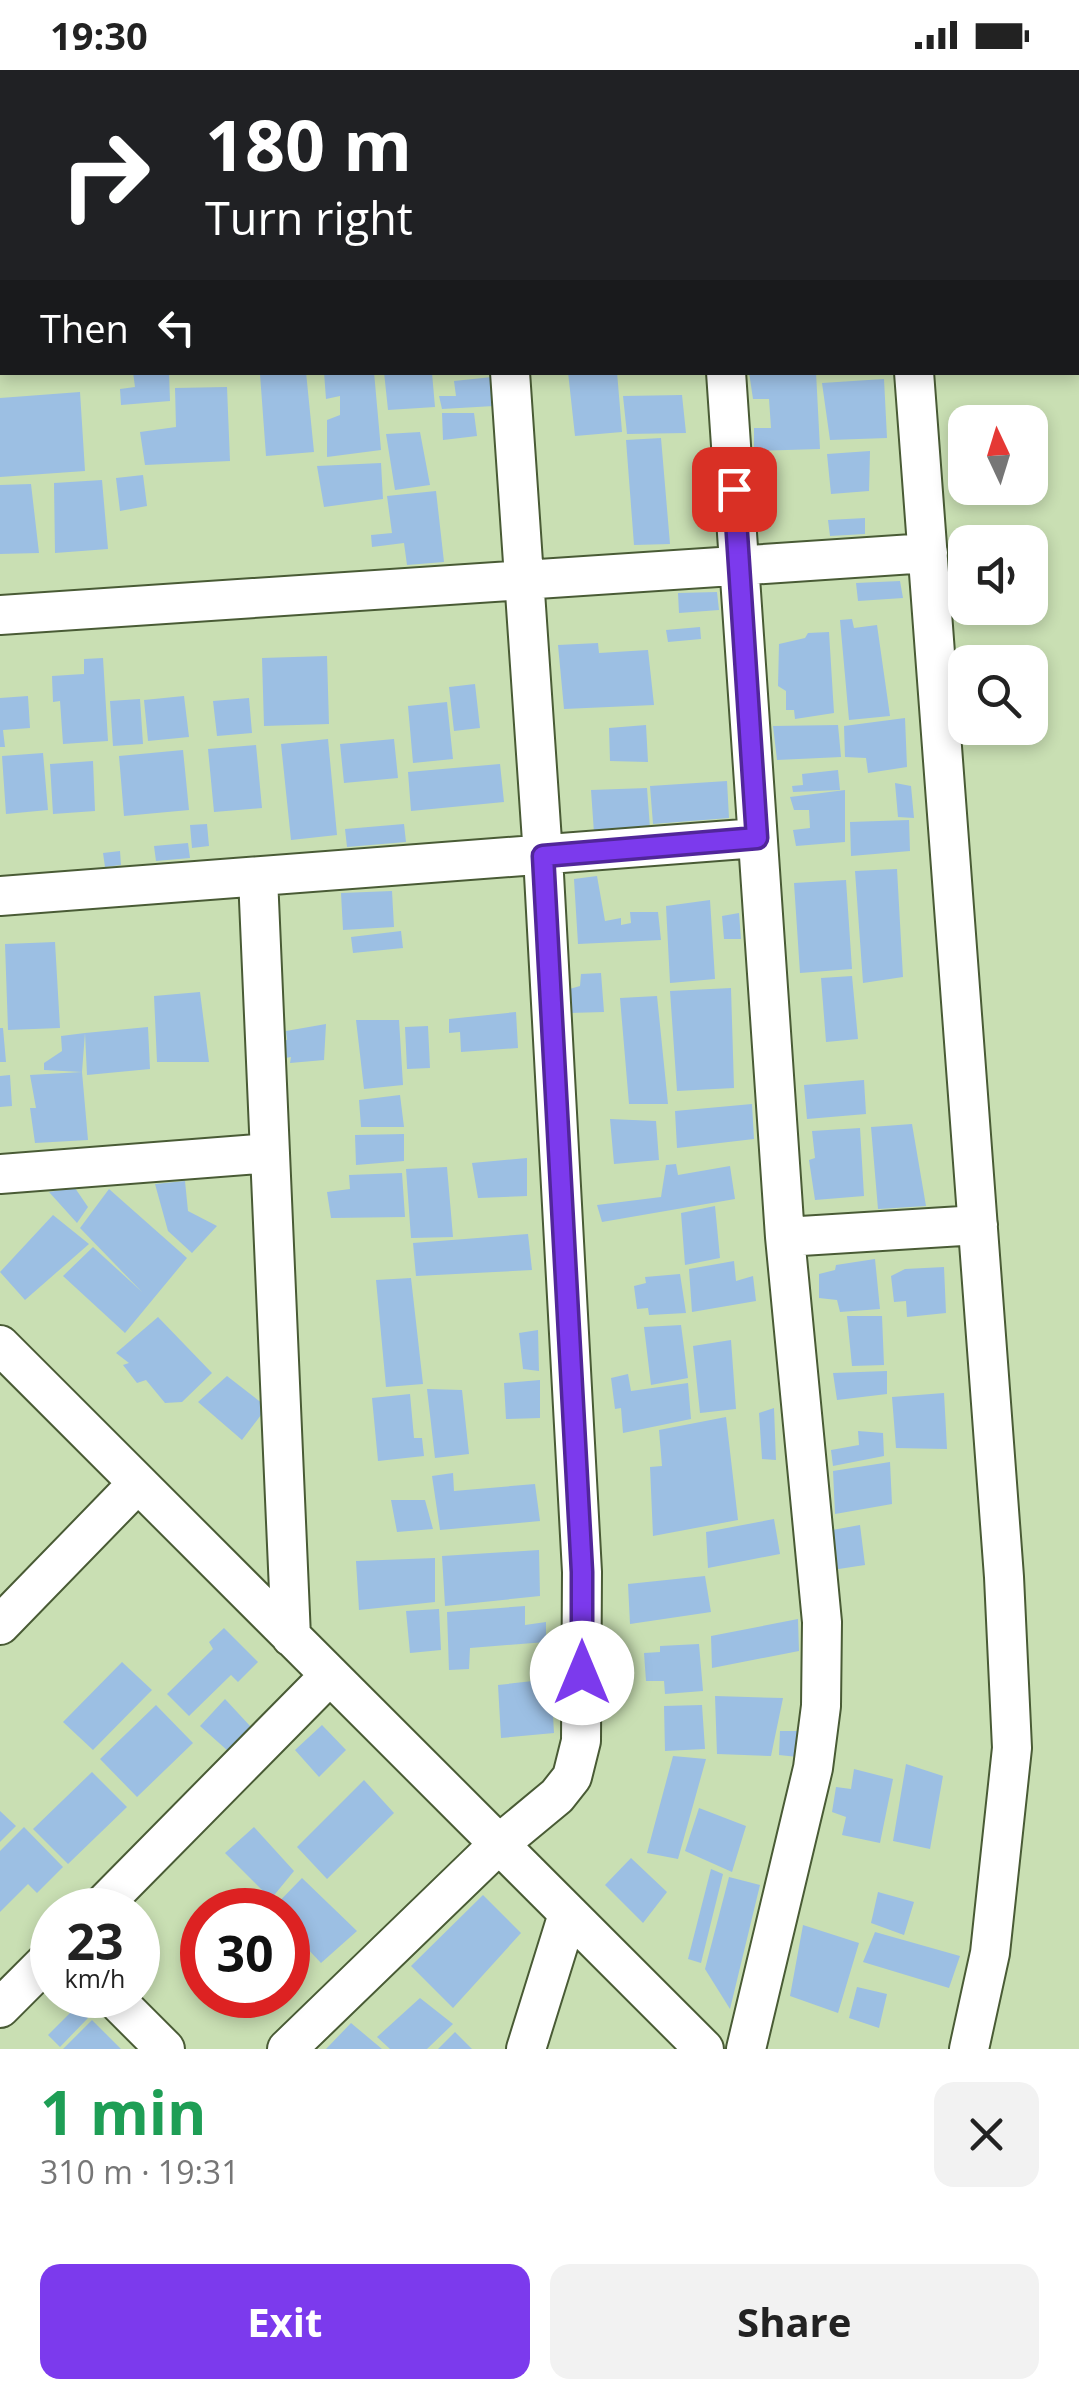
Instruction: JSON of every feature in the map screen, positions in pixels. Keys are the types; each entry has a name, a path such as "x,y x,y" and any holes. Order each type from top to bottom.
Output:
{"street":[{"path":"288,2049 499,1844 557,1796 572,1777 581,1741 582,1572 543,856 510,375"},
{"path":"726,375 785,1237 822,1622 821,1706 796,1853 746,2049"},
{"path":"914,375 978,1225 1012,1748 992,1936 970,2049"},
{"path":"0,616 928,553"},
{"path":"0,896 757,838"},
{"path":"258,877 292,1636"},
{"path":"0,1174 270,1154"},
{"path":"785,1237 978,1225"},
{"path":"0,1344 702,2048"},
{"path":"0,1625 138,1482"},
{"path":"120,1888 330,1675"},
{"path":"526,2049 568,1914"},
{"path":"0,2008 30,1978"},
{"path":"134,2018 165,2049"}],"building":[{"path":"133,375 169,375 170,401 121,405 120,389 135,387"},
{"path":"260,375 306,375 314,452 266,456"},
{"path":"324,375 374,375 381,450 327,457 327,420 340,415 340,396 326,399"},
{"path":"384,375 432,375 435,407 388,410"},
{"path":"568,375 617,375 622,432 575,436"},
{"path":"749,375 816,375 820,449 754,451 754,428 771,428 769,399 753,399"},
{"path":"492,377 494,406 442,409 439,396 456,396 454,381"},
{"path":"884,379 887,438 830,440 822,383"},
{"path":"227,387 230,461 145,465 140,432 176,427 175,388"},
{"path":"80,392 85,471 0,477 0,398"},
{"path":"682,395 686,433 627,434 623,396"},
{"path":"442,413 474,413 477,436 443,440"},
{"path":"420,432 430,485 395,490 386,434"},
{"path":"661,438 670,544 634,545 626,440"},
{"path":"870,451 869,491 831,494 827,454"},
{"path":"381,463 383,499 324,507 317,466"},
{"path":"143,475 147,506 120,511 116,478"},
{"path":"102,480 108,549 55,553 54,483"},
{"path":"31,484 39,553 0,554 0,485"},
{"path":"436,491 444,562 407,565 404,543 372,547 371,535 392,533 387,496"},
{"path":"865,518 865,534 830,536 828,520"},
{"path":"900,581 903,598 858,601 856,583"},
{"path":"717,592 719,610 679,613 678,593"},
{"path":"852,619 854,628 877,625 890,716 849,720 840,620"},
{"path":"700,627 701,639 668,642 666,630"},
{"path":"829,632 834,713 795,719 794,710 786,710 786,691 778,686 779,644 805,638 808,633"},
{"path":"598,643 599,653 648,650 654,705 564,709 558,645"},
{"path":"327,656 329,724 264,726 262,658"},
{"path":"103,658 108,741 63,744 60,701 53,702 52,676 84,674 84,659"},
{"path":"475,684 480,728 454,731 449,687"},
{"path":"28,696 30,728 3,730 5,747 0,747 0,698"},
{"path":"184,696 189,737 148,741 144,700"},
{"path":"249,698 252,733 217,736 213,701"},
{"path":"140,699 143,744 113,746 110,701"},
{"path":"447,702 453,759 413,763 408,706"},
{"path":"905,718 907,767 868,773 866,758 845,757 844,726"},
{"path":"646,725 648,762 610,761 609,728"},
{"path":"838,725 841,757 777,760 773,726"},
{"path":"328,739 337,835 291,840 281,744"},
{"path":"394,739 398,778 344,783 340,744"},
{"path":"256,745 262,808 214,812 208,749"},
{"path":"183,750 189,810 124,816 119,756"},
{"path":"43,753 48,810 6,814 2,756"},
{"path":"93,761 95,811 53,814 50,764"},
{"path":"500,764 504,802 411,811 408,772"},
{"path":"838,770 840,790 793,792 792,786 803,785 802,774"},
{"path":"727,781 729,818 653,824 650,786"},
{"path":"895,783 911,786 914,818 898,817"},
{"path":"647,788 650,828 594,833 591,790"},
{"path":"845,790 845,842 796,846 793,830 810,828 809,810 794,810 790,797"},
{"path":"909,820 910,851 851,856 850,822"},
{"path":"207,824 209,846 192,848 190,825"},
{"path":"404,824 406,842 347,847 345,829"},
{"path":"188,843 190,858 156,861 154,846"},
{"path":"120,851 121,865 105,867 103,853"},
{"path":"897,869 903,977 863,983 855,871"},
{"path":"597,876 605,921 621,918 621,925 631,923 630,912 658,912 661,940 578,944 574,879"},
{"path":"846,880 852,969 800,973 794,883"},
{"path":"392,891 394,927 343,930 341,893"},
{"path":"710,900 715,979 670,983 666,906"},
{"path":"739,913 741,939 724,939 722,916"},
{"path":"401,931 403,948 353,953 351,937"},
{"path":"55,942 60,1028 8,1030 5,944"},
{"path":"601,973 604,1012 569,1013 566,990 580,986 581,974"},
{"path":"852,976 858,1039 826,1042 821,978"},
{"path":"731,988 734,1088 677,1091 670,991"},
{"path":"200,992 209,1062 157,1062 154,996"},
{"path":"657,996 668,1104 629,1104 620,998"},
{"path":"516,1012 518,1048 461,1052 460,1032 449,1033 449,1019"},
{"path":"356,1020 399,1020 403,1085 364,1089"},
{"path":"326,1024 324,1060 290,1063 291,1057 280,1059 276,1042 287,1040 286,1031"},
{"path":"428,1026 430,1068 407,1069 405,1027"},
{"path":"148,1027 150,1069 87,1075 85,1033"},
{"path":"3,1028 6,1062 0,1062"},
{"path":"85,1033 82,1072 44,1070 44,1063 62,1051 61,1036"},
{"path":"82,1072 88,1140 35,1143 30,1108 36,1108 30,1075"},
{"path":"10,1075 12,1106 0,1107 0,1076"},
{"path":"864,1080 866,1114 807,1119 804,1085"},
{"path":"400,1095 404,1127 361,1127 359,1100"},
{"path":"752,1104 754,1139 677,1148 675,1111"},
{"path":"610,1119 656,1121 659,1160 614,1164"},
{"path":"912,1124 926,1206 878,1209 871,1127"},
{"path":"860,1128 864,1196 815,1200 809,1160 815,1158 812,1131"},
{"path":"404,1134 404,1161 356,1165 355,1135"},
{"path":"527,1158 527,1196 478,1198 472,1163"},
{"path":"676,1164 678,1175 730,1166 735,1199 602,1222 597,1205 661,1197 666,1165"},
{"path":"447,1167 453,1237 411,1238 406,1169"},
{"path":"402,1173 405,1217 331,1218 327,1192 350,1189 349,1175"},
{"path":"185,1181 188,1211 217,1226 192,1253 168,1231 155,1184"},
{"path":"75,1188 88,1207 77,1223 49,1192"},
{"path":"109,1189 187,1258 125,1333 63,1276 93,1247 142,1292 80,1228"},
{"path":"715,1206 720,1258 685,1265 681,1213"},
{"path":"53,1215 89,1244 25,1300 0,1272"},
{"path":"528,1234 532,1270 416,1276 413,1243"},
{"path":"875,1259 880,1309 840,1312 837,1300 819,1298 819,1274 835,1270 836,1265"},
{"path":"734,1261 736,1281 753,1276 756,1301 692,1312 689,1269"},
{"path":"944,1267 946,1313 907,1317 906,1301 894,1302 891,1276 905,1269"},
{"path":"680,1274 686,1313 649,1315 648,1308 637,1309 634,1286 646,1283 645,1277"},
{"path":"411,1278 423,1384 386,1387 376,1280"},
{"path":"847,1316 882,1316 884,1365 852,1366"},
{"path":"158,1317 212,1373 182,1402 165,1403 146,1380 137,1383 123,1365 129,1363 116,1353"},
{"path":"681,1325 688,1378 651,1385 644,1327"},
{"path":"538,1330 539,1371 523,1369 519,1333"},
{"path":"731,1340 736,1409 700,1413 693,1346"},
{"path":"887,1371 887,1394 837,1400 833,1373"},
{"path":"628,1374 631,1391 688,1383 691,1419 623,1433 621,1408 615,1409 611,1378"},
{"path":"227,1376 267,1407 242,1440 198,1402"},
{"path":"540,1380 540,1418 506,1419 504,1383"},
{"path":"427,1389 462,1390 469,1454 435,1458"},
{"path":"944,1393 947,1449 896,1448 892,1397"},
{"path":"410,1394 414,1438 422,1438 424,1456 378,1461 372,1398"},
{"path":"774,1408 776,1460 762,1459 759,1413"},
{"path":"726,1417 738,1520 653,1536 650,1467 662,1466 659,1430"},
{"path":"858,1431 883,1433 884,1456 833,1466 831,1450 859,1445"},
{"path":"890,1462 892,1504 835,1514 833,1471"},
{"path":"453,1473 454,1491 535,1484 540,1521 440,1530 432,1476"},
{"path":"391,1500 425,1500 433,1529 397,1532"},
{"path":"774,1519 780,1554 708,1568 706,1532"},
{"path":"860,1525 865,1565 832,1570 827,1531"},
{"path":"539,1550 540,1596 445,1606 442,1556"},
{"path":"435,1558 435,1602 359,1610 356,1561"},
{"path":"705,1576 711,1612 630,1624 628,1584"},
{"path":"525,1606 525,1625 546,1622 546,1642 470,1648 469,1669 449,1670 447,1612"},
{"path":"439,1609 441,1650 410,1653 406,1611"},
{"path":"798,1619 799,1651 712,1668 711,1636"},
{"path":"224,1628 258,1662 238,1682 231,1675 189,1716 167,1694 213,1649 209,1642"},
{"path":"699,1644 703,1691 665,1694 664,1681 646,1681 644,1653 660,1652 660,1646"},
{"path":"122,1662 152,1690 93,1750 63,1722"},
{"path":"551,1679 554,1733 501,1738 498,1685"},
{"path":"715,1696 783,1698 771,1756 717,1754"},
{"path":"225,1699 251,1727 228,1751 200,1726"},
{"path":"156,1705 193,1743 137,1797 100,1759"},
{"path":"702,1705 705,1749 665,1751 664,1706"},
{"path":"322,1725 346,1750 319,1777 295,1750"},
{"path":"780,1731 803,1731 798,1757 779,1755"},
{"path":"673,1756 706,1759 678,1859 647,1853"},
{"path":"906,1764 943,1776 930,1849 893,1841"},
{"path":"854,1769 893,1779 880,1843 842,1835 846,1817 832,1812 836,1787 851,1789"},
{"path":"92,1772 127,1807 68,1864 33,1829"},
{"path":"364,1780 394,1813 327,1879 297,1847"},
{"path":"699,1808 746,1826 732,1872 685,1851"},
{"path":"0,1811 16,1826 0,1842"},
{"path":"24,1827 63,1867 42,1888 28,1884 0,1912 0,1851"},
{"path":"254,1827 294,1871 280,1888 260,1888 225,1853"},
{"path":"631,1858 667,1892 643,1923 605,1885"},
{"path":"711,1869 723,1874 701,1963 688,1959"},
{"path":"729,1877 760,1885 730,2009 705,1969"},
{"path":"302,1878 357,1931 321,1963 310,1951 310,1888 292,1888"},
{"path":"878,1892 914,1902 904,1935 871,1923"},
{"path":"483,1895 521,1933 453,2008 411,1966"},
{"path":"803,1925 859,1943 838,2013 790,1996"},
{"path":"875,1932 960,1956 949,1988 863,1962"},
{"path":"857,1987 887,1994 879,2028 849,2018"},
{"path":"420,1998 453,2024 427,2049 390,2049 377,2037"},
{"path":"65,2018 88,2018 60,2047 48,2035"},
{"path":"92,2020 121,2049 63,2049"},
{"path":"351,2023 382,2049 326,2049"},
{"path":"455,2032 472,2049 438,2049"}],"route":[{"path":"582,1673 582,1572 543,856 757,838 734,489"}]}
